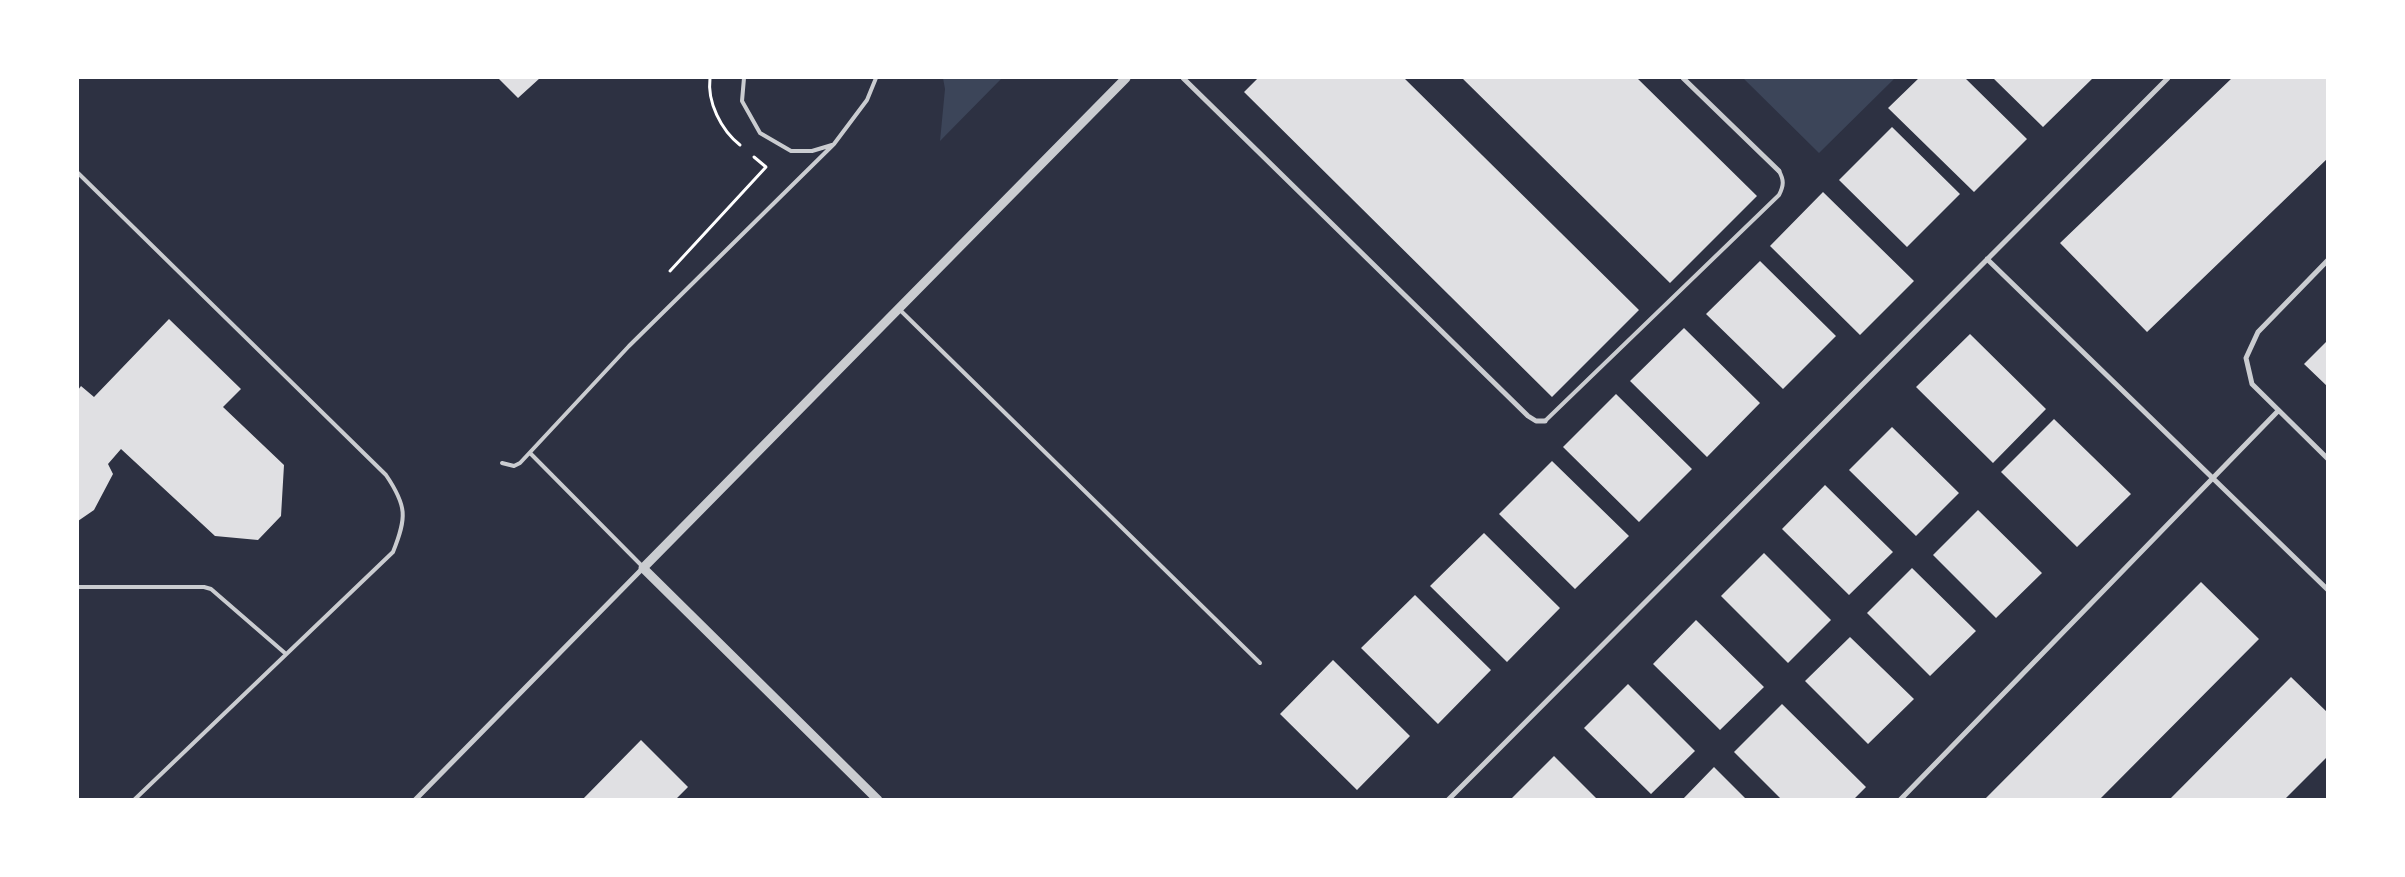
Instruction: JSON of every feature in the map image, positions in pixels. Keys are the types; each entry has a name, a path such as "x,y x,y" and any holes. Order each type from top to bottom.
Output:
{"street":[{"path":"415,800 1126,78"},
{"path":"1183,78 1528,416 1536,421 1545,421"},
{"path":"1683,78 1779,171"},
{"path":"1448,800 2168,78"},
{"path":"1987,259 2328,590"},
{"path":"2328,260 2258,332 2246,358 2252,384 2328,460"},
{"path":"1900,800 2278,411"},
{"path":"643,568 878,800"}],"lane":[{"path":"744,78 742,101 760,133 792,151 812,151 834,144"},
{"path":"502,463 514,466 530,453 629,346 834,144 867,100 876,78"},
{"path":"1545,421 1779,195 1783,187 1783,178 1779,171"},
{"path":"78,173 386,475 400,496 403,529 393,552 134,800"},
{"path":"898,308 1260,663"},
{"path":"530,453 643,568"},
{"path":"78,587 204,587 211,589 286,654"}],"path":[{"path":"710,78 709,89 717,114 728,136 747,151"},
{"path":"678,298 661,281 766,167 753,156"}],"shaded area":[{"path":"943,78 1002,78 940,141 945,89"},
{"path":"1743,78 1895,78 1819,153"}],"building":[{"path":"498,78 540,78 518,98"},
{"path":"1258,78 1404,78 1639,310 1552,397 1244,92"},
{"path":"1462,78 1637,78 1757,196 1670,283"},
{"path":"1919,78 1965,78 2027,139 1974,192 1888,108"},
{"path":"1993,78 2093,78 2043,127"},
{"path":"2232,78 2328,78 2328,158 2147,332 2060,243"},
{"path":"1892,127 1960,194 1907,247 1839,180"},
{"path":"1823,192 1914,281 1860,335 1770,246"},
{"path":"1760,261 1836,336 1783,389 1706,314"},
{"path":"169,319 241,389 223,407 284,465 281,516 258,540 215,536 121,449 108,464 113,474 94,510 78,521 78,390 81,386 94,397"},
{"path":"1684,328 1760,403 1707,457 1630,381"},
{"path":"1970,334 2046,409 1993,463 1916,387"},
{"path":"2328,340 2328,387 2304,364"},
{"path":"1616,394 1692,469 1639,522 1563,447"},
{"path":"2054,419 2131,494 2077,547 2001,472"},
{"path":"1892,427 1959,493 1916,536 1849,470"},
{"path":"1552,461 1629,536 1575,589 1499,514"},
{"path":"1825,485 1893,552 1849,595 1782,529"},
{"path":"1978,510 2042,573 1996,618 1933,555"},
{"path":"1484,533 1560,608 1507,662 1430,586"},
{"path":"1764,553 1831,620 1788,663 1721,596"},
{"path":"1912,568 1976,631 1930,676 1867,613"},
{"path":"2201,582 2259,639 2099,800 1984,800"},
{"path":"1415,595 1491,670 1438,724 1361,648"},
{"path":"1696,620 1764,687 1720,730 1653,664"},
{"path":"1850,637 1914,699 1868,744 1805,681"},
{"path":"1333,660 1410,736 1357,790 1280,714"},
{"path":"2291,677 2328,713 2328,756 2284,800 2169,800"},
{"path":"1628,684 1695,751 1651,794 1584,728"},
{"path":"1782,704 1866,787 1853,800 1782,800 1734,752"},
{"path":"641,740 688,787 675,800 582,800"},
{"path":"1554,756 1598,800 1510,800"},
{"path":"1714,767 1747,800 1682,800"}]}
